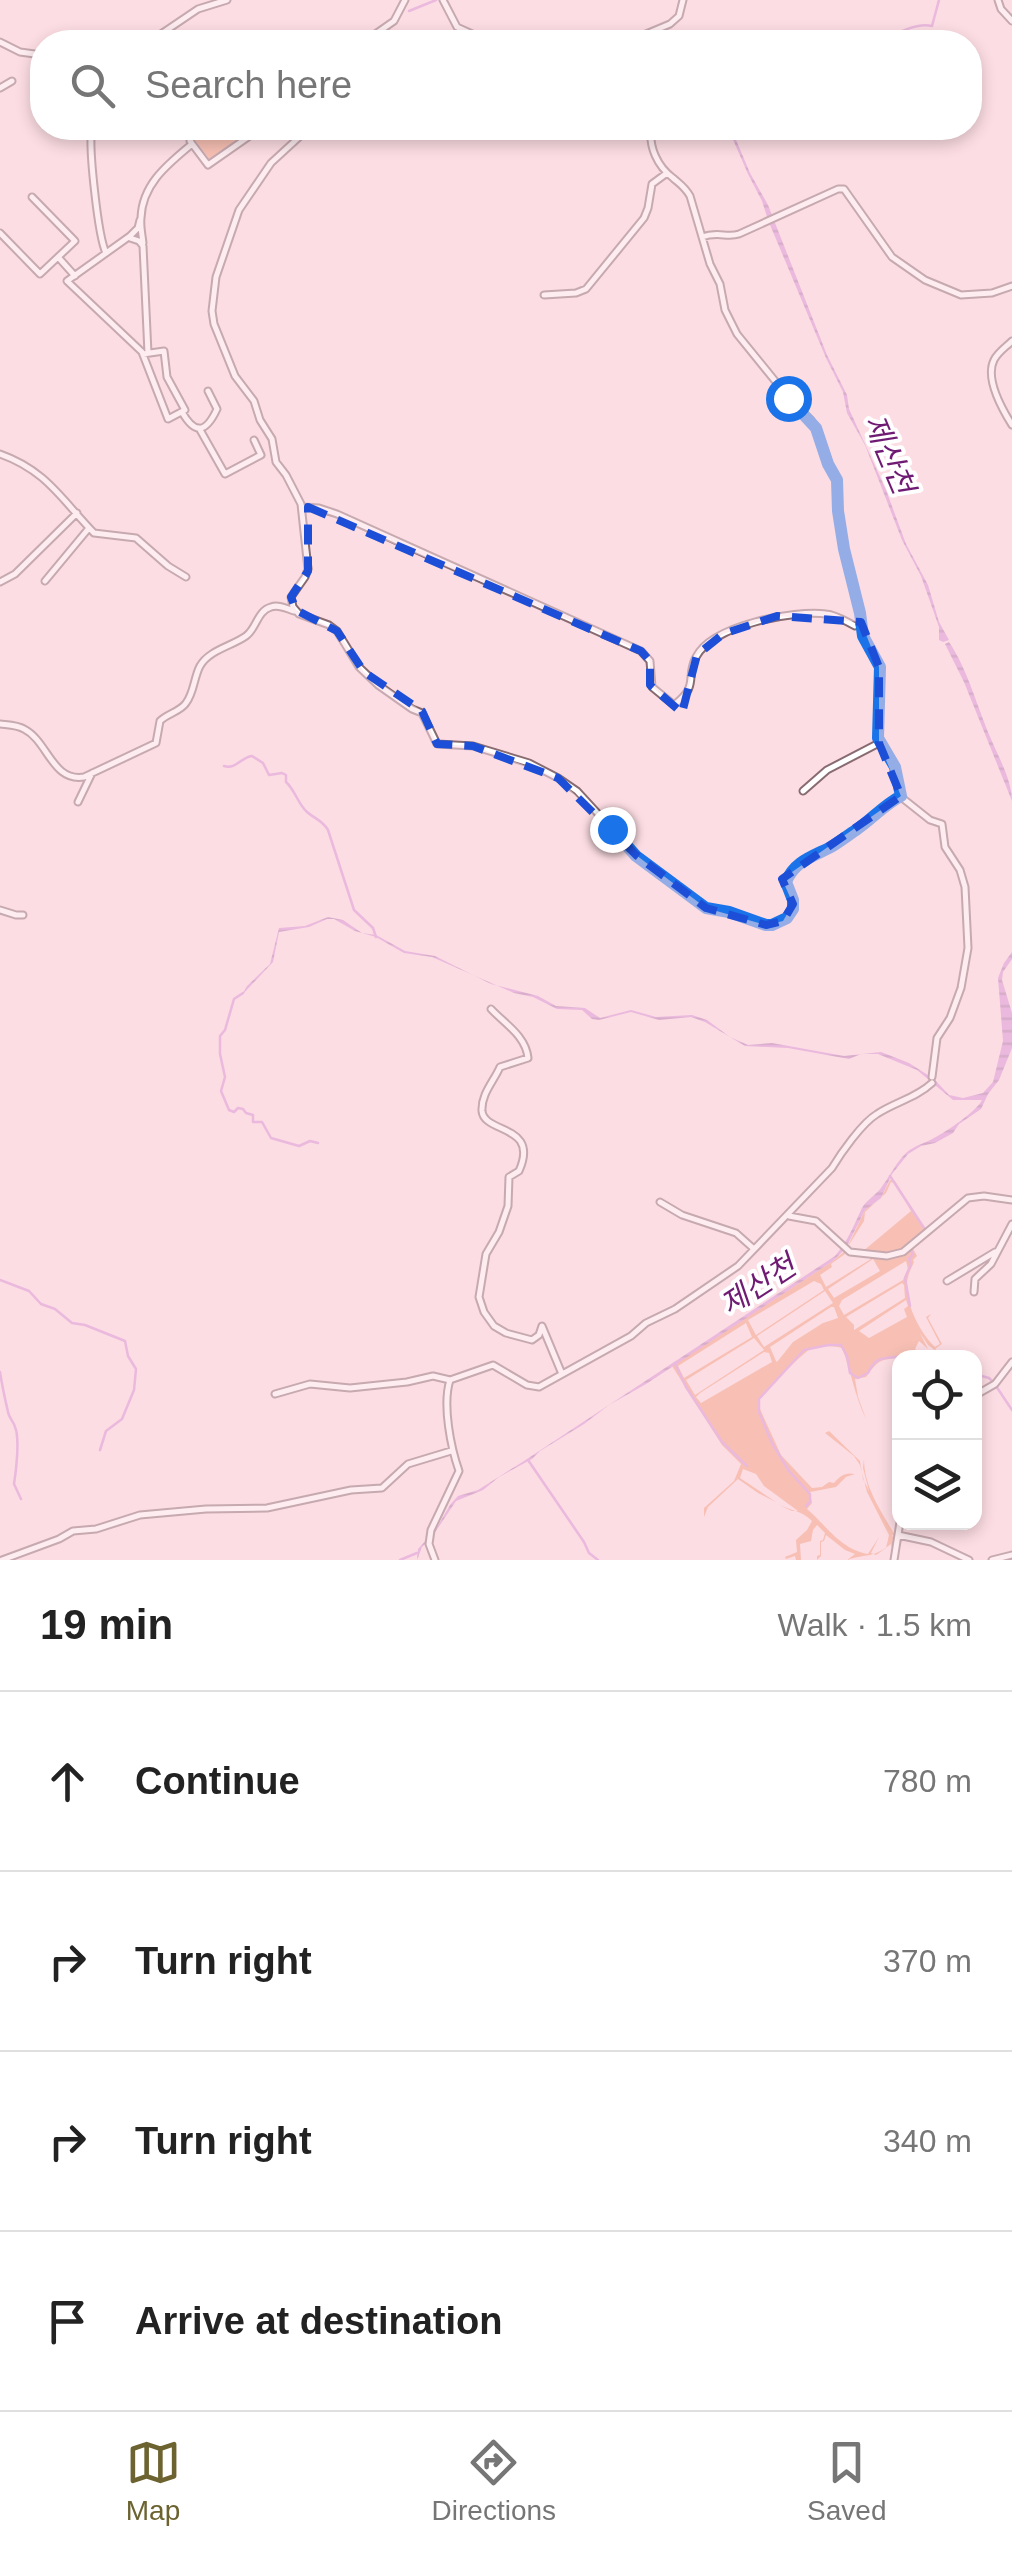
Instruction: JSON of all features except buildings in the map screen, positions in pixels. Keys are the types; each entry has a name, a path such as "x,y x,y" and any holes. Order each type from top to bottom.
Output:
{"street":[{"path":"167,30 198,9 226,0"},
{"path":"381,30 394,21 405,0"},
{"path":"443,0 457,27 464,30"},
{"path":"653,30 673,21 683,0"},
{"path":"998,0 1012,22"},
{"path":"0,42 30,53"},
{"path":"0,88 12,81"},
{"path":"90,140 106,253"},
{"path":"192,140 208,165 244,140"},
{"path":"296,140 271,163 242,205 215,283 212,312 235,376 254,401 272,439 276,462 302,507 308,569 291,596 297,612"},
{"path":"275,1394 310,1384 350,1388 434,1376 450,1380 493,1364 533,1387 631,1336 738,1266 832,1168 868,1121 918,1095 932,1080 937,1038 950,1018 962,983 968,948 967,898 960,870 944,847 942,824 930,820 901,796 895,767 880,743 880,667 863,636 844,549 837,480 811,420 737,334 725,310 720,284 688,192 667,172 652,150 652,140"},
{"path":"146,354 68,281 138,228 154,180 192,144"},
{"path":"544,295 586,289 644,218 652,184 667,172"},
{"path":"702,236 734,235 844,188 892,257 925,280 961,295 996,292 1012,286"},
{"path":"0,232 40,274 75,242 32,196"},
{"path":"140,220 146,354 168,419 185,410 168,377 164,351 146,354"},
{"path":"102,238 114,248"},
{"path":"127,238 140,240 143,246"},
{"path":"58,258 75,276"},
{"path":"1012,341 992,364 1000,401 1012,425"},
{"path":"182,412 190,426 199,428 207,424 216,409 208,391"},
{"path":"199,428 226,474 261,454 254,440"},
{"path":"0,454 33,468 94,533 140,540 162,562 186,577"},
{"path":"302,507 337,514 641,651 650,661 652,686 674,705 690,687 697,655 723,634 773,617 828,614 854,626 861,622"},
{"path":"0,582 14,574 76,513"},
{"path":"46,582 89,528"},
{"path":"0,724 27,730 64,775 76,778 122,760 156,742 160,721 186,704 202,663 246,637 266,610 280,606 334,628 364,672 412,709 422,712 438,744 467,745 529,763 565,782 607,821 636,856 706,908 766,925 783,920 793,909 786,882 792,870 901,796"},
{"path":"804,792 826,770 880,743"},
{"path":"78,802 92,772"},
{"path":"0,910 22,915"},
{"path":"491,1009 519,1035 528,1058 500,1067 484,1101 485,1119 511,1133 524,1152 519,1170 509,1177 508,1206 486,1254 479,1297 488,1320 503,1332 532,1340 542,1326 562,1374"},
{"path":"788,1216 816,1221 850,1252 887,1256 903,1252 968,1198 1012,1200"},
{"path":"660,1202 682,1214 736,1232 754,1249"},
{"path":"974,1292 975,1279 991,1264 1012,1224"},
{"path":"946,1282 998,1251"},
{"path":"982,1391 995,1384 1012,1362"},
{"path":"435,1560 429,1544 431,1530 459,1474 452,1451 446,1396 450,1380"},
{"path":"2,1560 73,1531 96,1529 140,1515 261,1509 351,1490 382,1488 408,1464 452,1451"},
{"path":"894,1560 899,1530"},
{"path":"898,1535 932,1542 970,1560"},
{"path":"992,1560 1012,1555"}],"highlighted area":[{"path":"308,507 641,651 650,661 650,685 682,713 697,655 723,634 777,616 861,622 879,667 879,743 901,796 782,879 793,904 783,921 766,925 706,908 636,855 558,778 473,746 437,744 422,711 364,672 337,631 296,610 291,597 308,571"}],"shaded area":[{"path":"195,140 239,140 210,160"},
{"path":"733,140 768,205 827,355 847,395 849,409 886,490 906,544 928,585 949,640 939,640 939,627 921,576 902,540 865,445 847,413 843,392"},
{"path":"949,642 1005,770 1012,801 945,644"},
{"path":"328,917 343,920 362,933 334,919 309,927 279,932 273,962 241,996 270,964 279,928 305,926"},
{"path":"362,933 376,935 405,951 435,956 473,975 432,957 404,953"},
{"path":"1012,952 1002,980 1012,1013 1012,1048 999,1080 981,1109 953,1133 908,1154 892,1174 881,1198 865,1210 846,1248 833,1261 532,1459 483,1490 456,1501 417,1560 418,1549 458,1496 478,1490 524,1461 835,1256 864,1205 906,1153 953,1126 982,1100 953,1100 917,1070 878,1054 862,1054 881,1052 909,1063 934,1079 949,1095 963,1098 983,1093 993,1082 1003,1041 998,978"},
{"path":"497,986 538,996 556,1006 585,1008 600,1018 631,1010 656,1017 692,1015 707,1020 730,1037 691,1017 659,1020 631,1012 599,1020 592,1019 582,1010 557,1009"},
{"path":"730,1037 748,1045 772,1043 844,1056 860,1054 849,1059 788,1048 745,1046"},
{"path":"890,1180 895,1181 926,1232 942,1224 912,1247 917,1256 907,1286 914,1315 924,1333 935,1347 940,1344 926,1317 931,1314 928,1318 942,1344 935,1350 920,1333 928,1349 919,1341 916,1350 892,1350 892,1359 877,1363 866,1377 855,1379 866,1419 859,1402 842,1348 810,1349 760,1398 760,1409 781,1455 812,1488 855,1474 836,1487 810,1492 812,1503 807,1509 842,1542 858,1551 868,1554 879,1537 873,1554 847,1560 855,1554 826,1535 817,1560 820,1541 825,1533 817,1525 811,1541 800,1544 801,1560 795,1556 786,1559 797,1552 796,1540 812,1521 764,1486 756,1474 743,1469 740,1478 776,1502 738,1479 708,1507 704,1517 704,1508 734,1481 741,1464 722,1445 672,1366 833,1261 846,1250 865,1210 878,1200 865,1212 864,1221 847,1248 862,1252 911,1211 895,1183 891,1182 881,1197","holes":["845,1254 871,1259 826,1287 820,1275","873,1259 880,1271 834,1298 828,1289","906,1261 908,1269 903,1280 844,1315 839,1306 842,1300","814,1281 824,1290 756,1335 748,1320","904,1285 905,1298 854,1330 846,1317","825,1291 833,1303 764,1347 757,1336","906,1300 907,1317 869,1338 859,1331","831,1307 834,1307 838,1318 793,1342 777,1362 770,1347","746,1323 752,1337 684,1378 678,1366","754,1338 764,1350 695,1395 686,1380","764,1352 769,1353 772,1362 701,1403 696,1397"]},
{"path":"829,1431 860,1461 862,1472 854,1456 825,1433"},
{"path":"864,1459 870,1489 879,1508 895,1535 896,1530 903,1534 895,1536 892,1535 895,1541 902,1537 932,1544 906,1538 899,1544 895,1560 891,1544 886,1548 889,1535 867,1492"}],"waterway":[{"path":"409,11 436,0"},
{"path":"905,30 932,26 939,0"},
{"path":"224,766 252,756 263,763 269,775 286,775 286,782 304,809 328,830 354,910 373,928 376,937"},
{"path":"243,993 234,999 220,1036 225,1077 221,1091 229,1110 243,1109 253,1115 253,1122 262,1122 271,1138 299,1146 310,1141 318,1143"},
{"path":"890,1176 926,1231"},
{"path":"910,1249 913,1254 905,1278 910,1306"},
{"path":"0,1280 29,1291 41,1304 55,1309 72,1323 125,1341 136,1369 134,1390 122,1419 106,1431 100,1450"},
{"path":"806,1506 810,1494 789,1471 772,1443 759,1412 759,1399 804,1350 841,1345 850,1373 858,1378 876,1362 892,1358"},
{"path":"675,1363 722,1442 747,1466"},
{"path":"0,1372 16,1432 14,1484 21,1499"},
{"path":"982,1376 994,1383"},
{"path":"996,1386 1012,1410"},
{"path":"528,1460 589,1553 598,1560"},
{"name":"제산천","path":"400,1560 417,1553"}],"route":[{"path":"612,829 636,856 701,905 769,926 792,912 793,900 786,882 792,870 901,796 895,767 878,738 880,667 863,636 844,549 837,480 816,428 788,398"}]}
